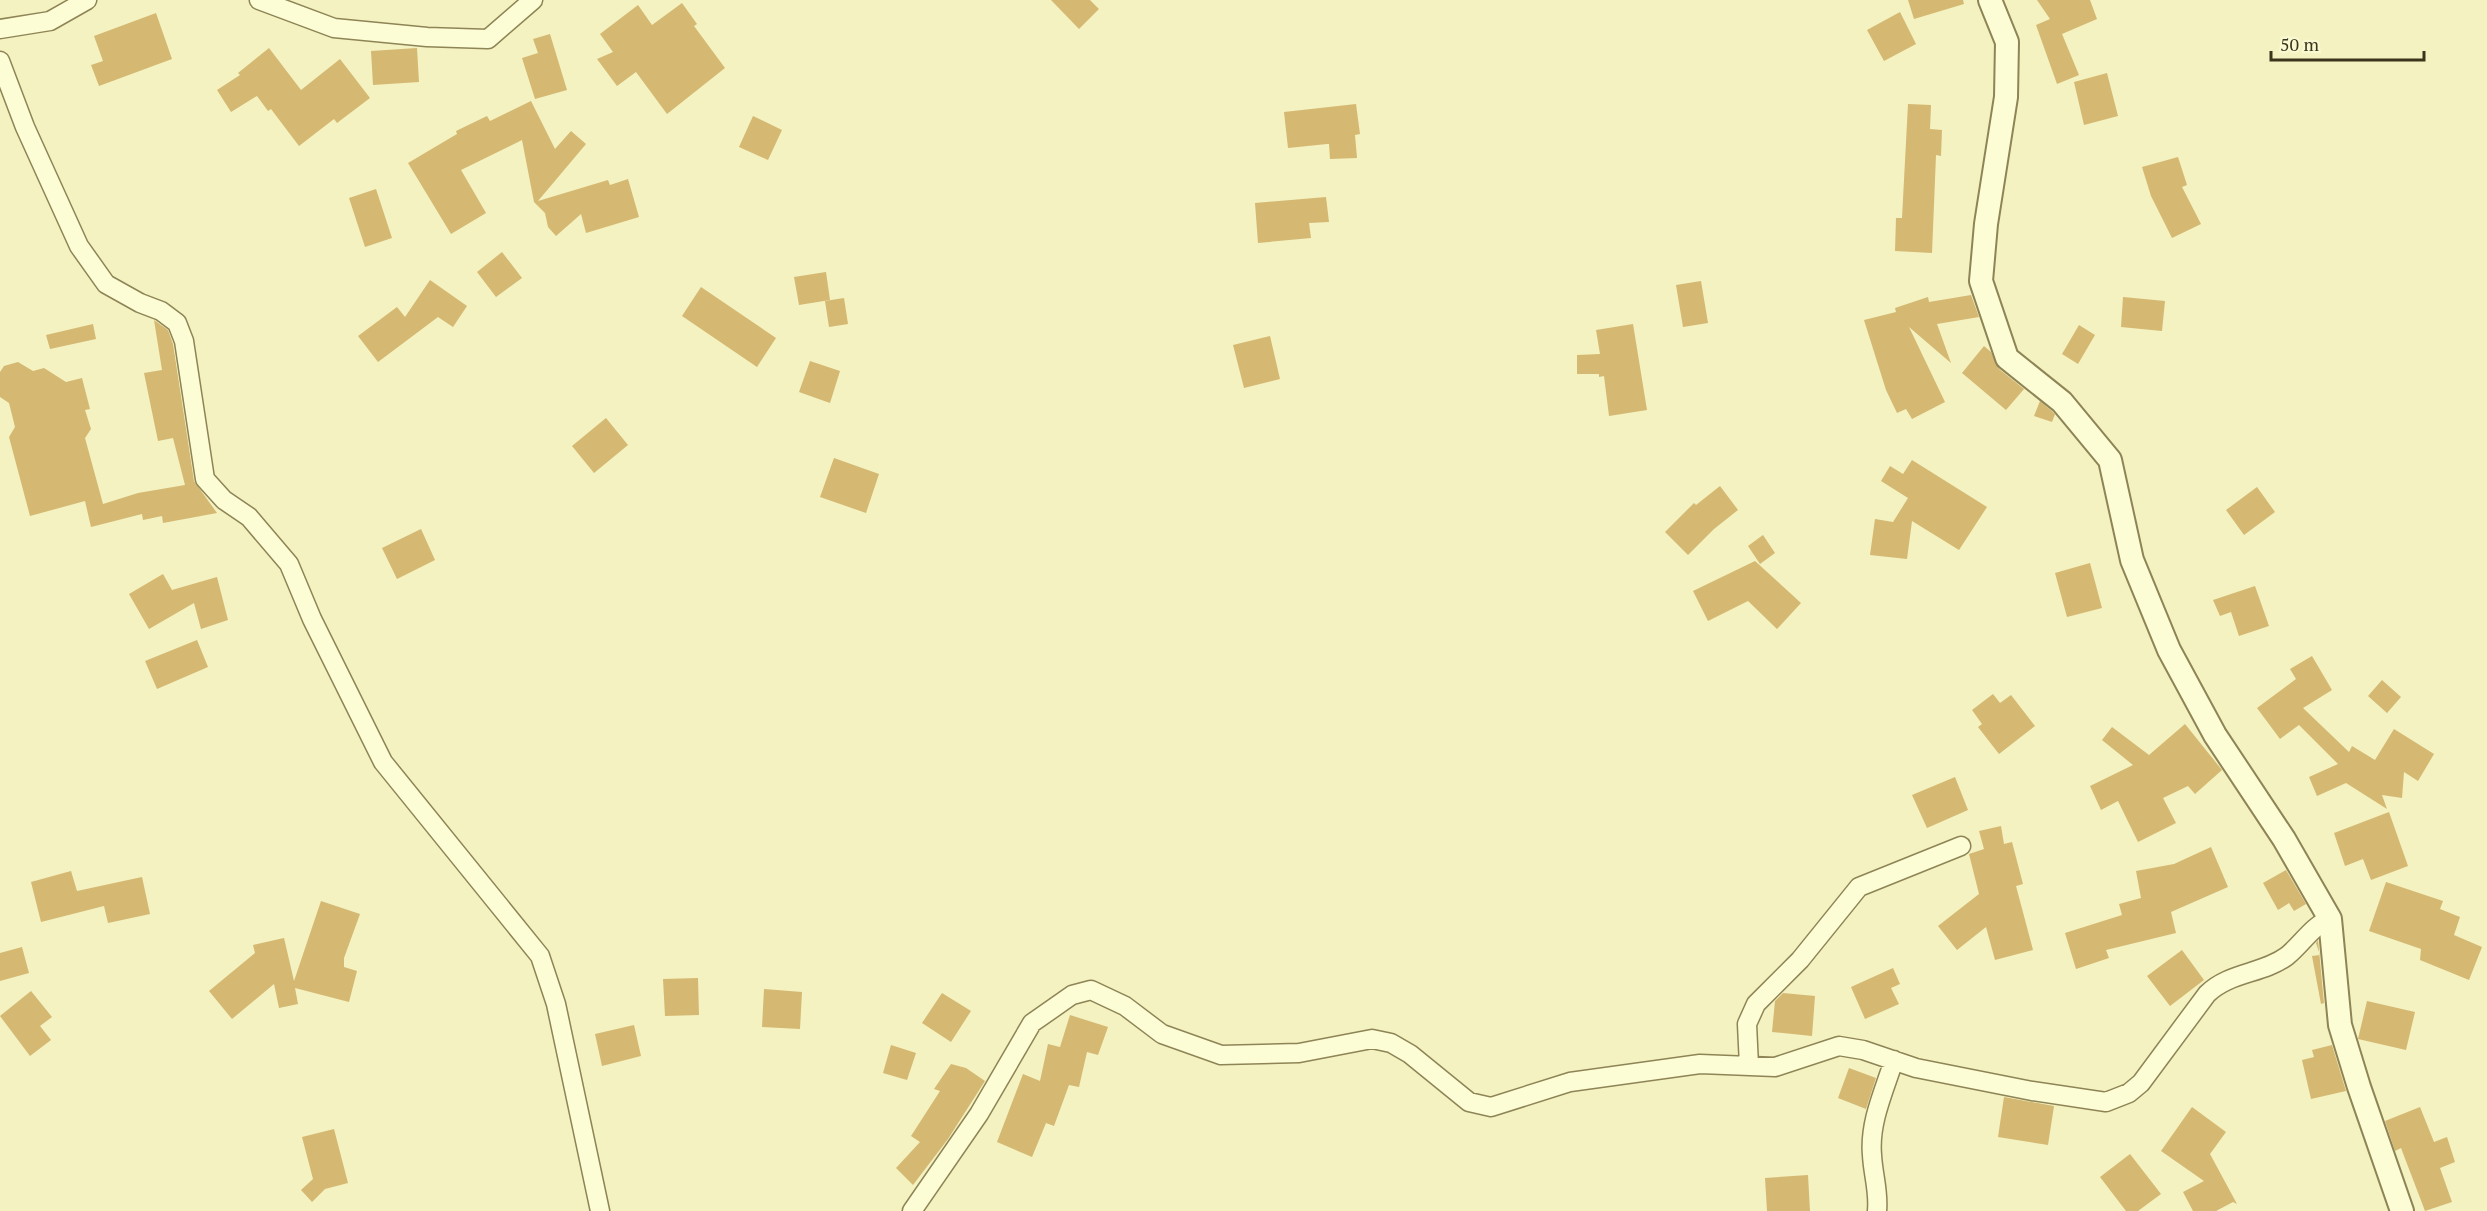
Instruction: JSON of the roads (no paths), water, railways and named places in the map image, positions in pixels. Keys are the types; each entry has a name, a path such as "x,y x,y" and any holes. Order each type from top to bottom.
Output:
{"street":[{"path":"0,29 50,21 87,0"},
{"path":"259,0 334,28 428,37 488,39 533,0"},
{"path":"1990,0 2007,42 2006,97 1986,224 1981,281 2007,358 2062,402 2110,460 2132,560 2169,650 2215,735 2284,838 2330,919 2340,1024 2402,1211"},
{"path":"0,61 25,127 79,246 106,284 140,303 161,311 177,323 184,341 205,479 224,500 249,517 289,564 312,619 383,762 540,956 556,1004 600,1211"},
{"path":"1749,1066 1747,1024 1756,1004 1800,960 1859,887 1961,846"},
{"path":"912,1211 979,1114 1032,1023 1072,995 1091,990 1125,1006 1162,1034 1221,1055 1299,1053 1372,1039 1391,1043 1410,1054 1469,1102 1491,1107 1570,1082 1700,1064 1775,1067 1839,1046 1863,1050 1916,1068 2032,1091 2106,1101 2129,1094 2141,1083 2206,994 2219,982 2286,957 2322,922 2330,919"},
{"path":"1877,1211 1878,1188 1872,1156 1872,1136 1894,1060"}]}
